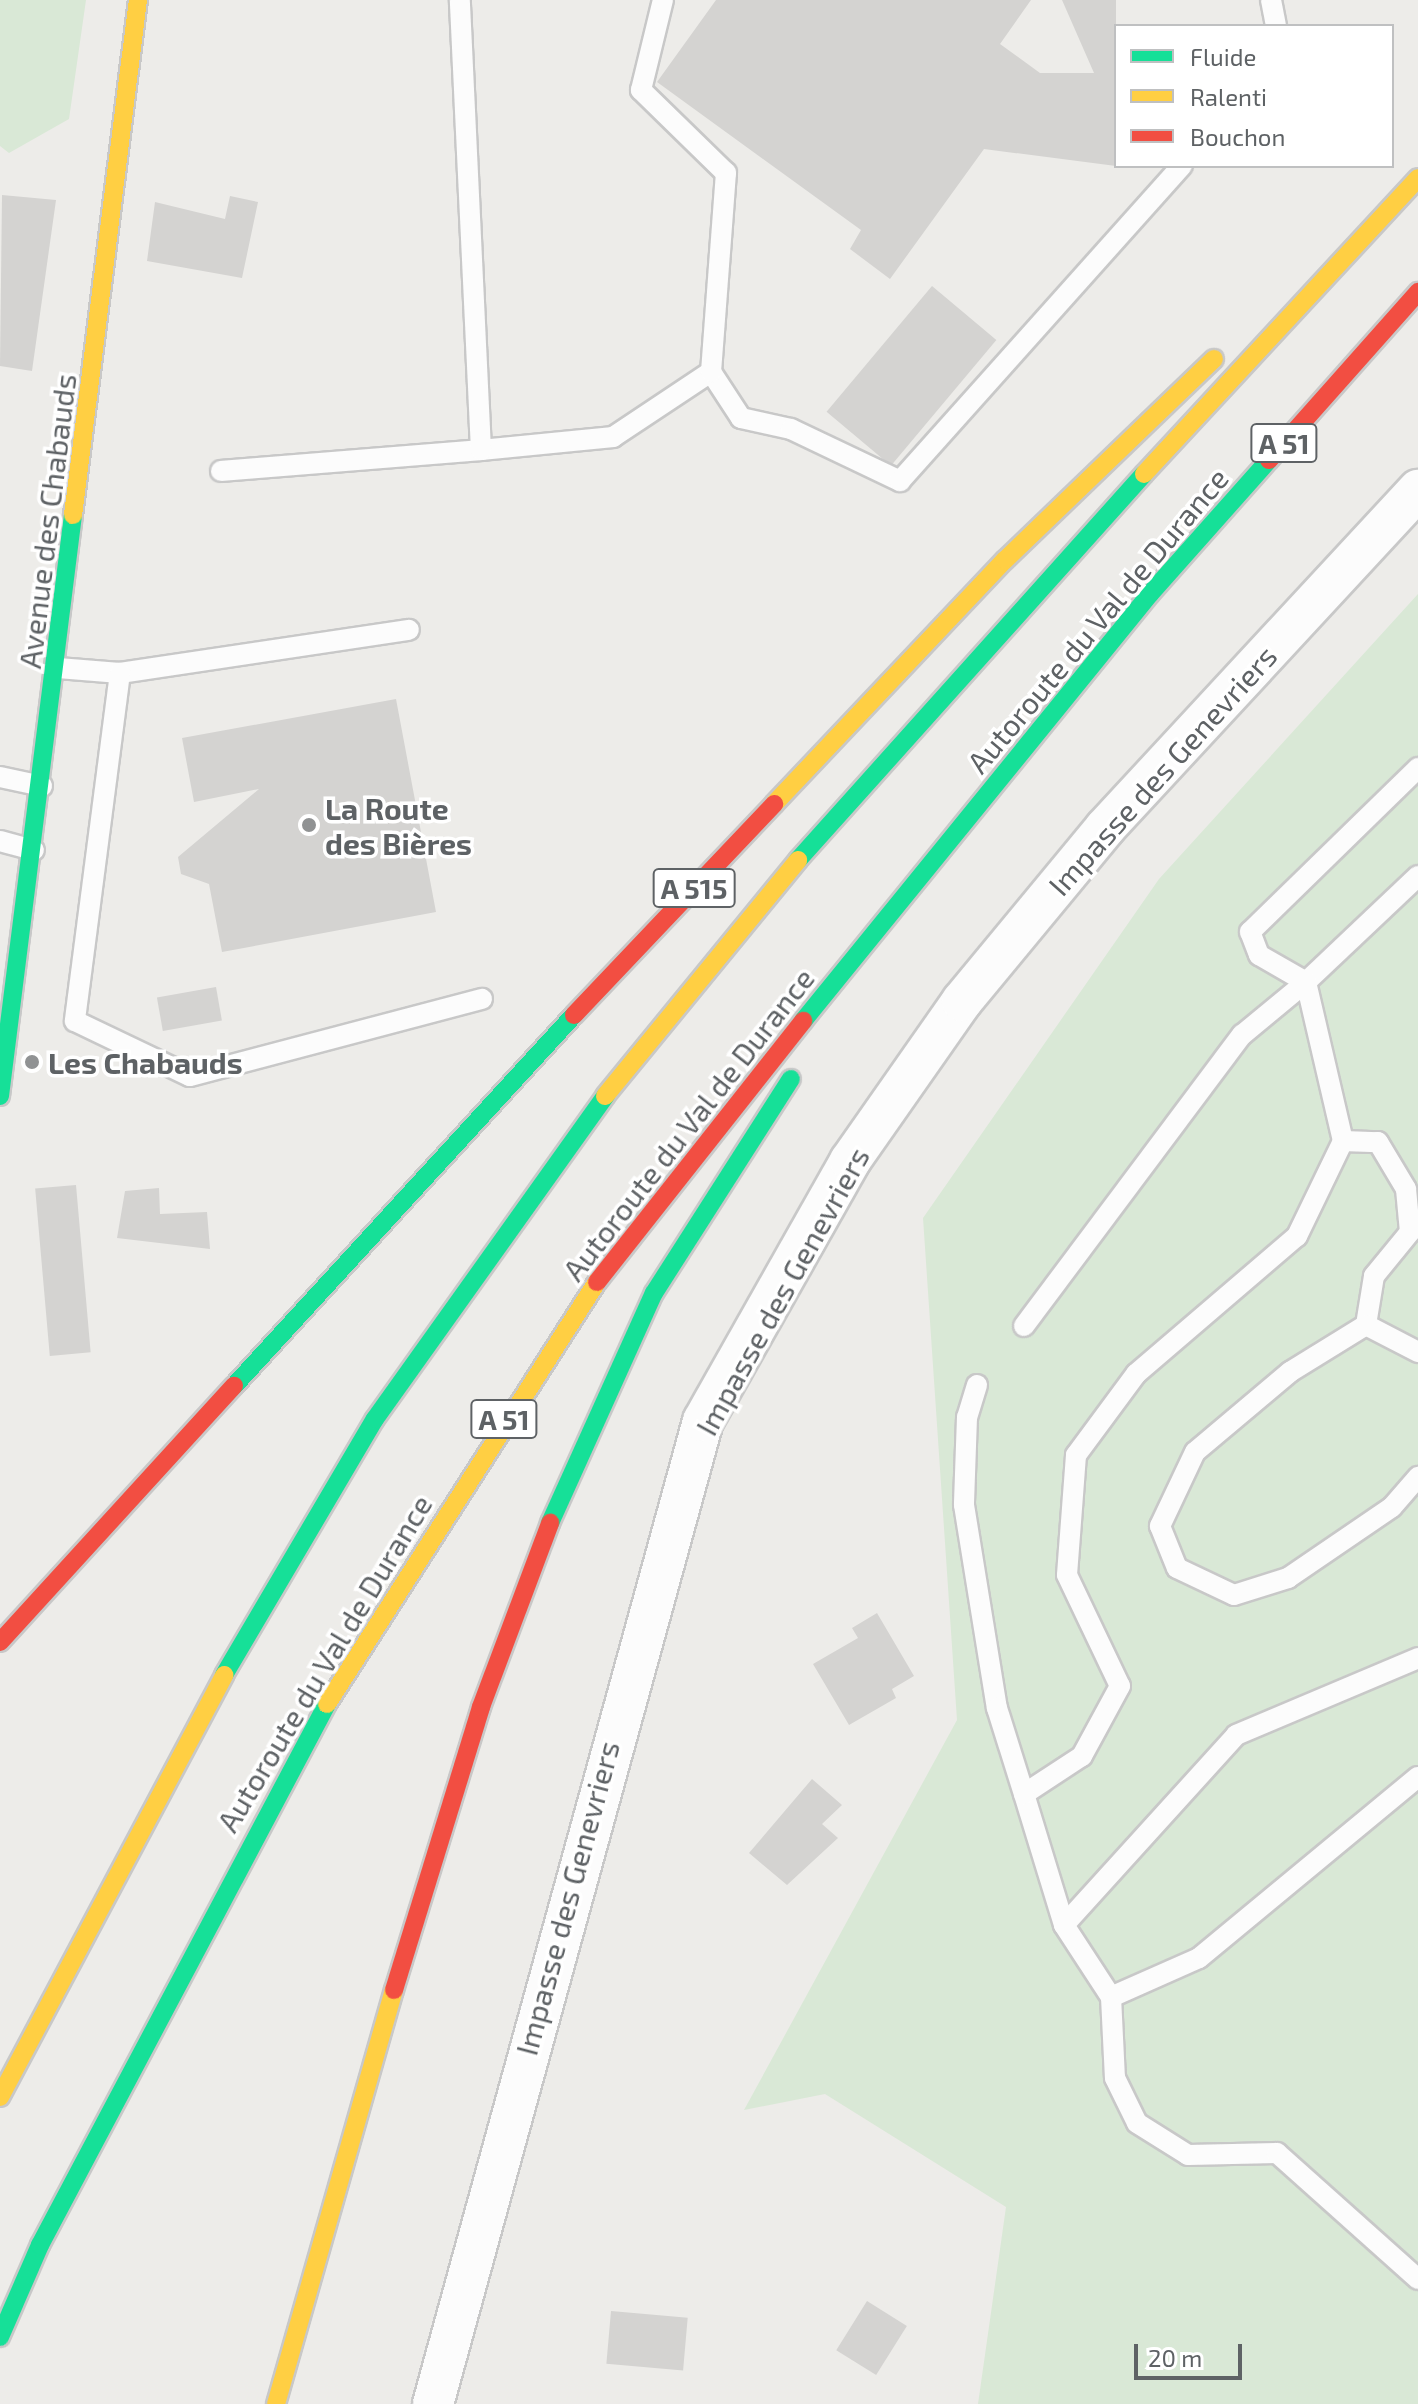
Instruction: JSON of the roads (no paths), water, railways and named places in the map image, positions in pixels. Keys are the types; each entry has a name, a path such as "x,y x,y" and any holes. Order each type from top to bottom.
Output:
{"main road":[{"name":"Avenue des Chabauds","path":"0,1096 10,952 34,850 138,0"},
{"path":"1269,306 1418,163"},
{"name":"Autoroute du Val de Durance","path":"0,2097 231,1661 375,1419 529,1195 684,994 906,732 1418,178"},
{"name":"Autoroute du Val de Durance","path":"0,2337 40,2245 297,1752 514,1403 630,1234 1150,594 1418,292"},
{"name":"A 515","path":"0,1642 809,767 1005,560 1234,339"},
{"path":"858,989 1150,594"},
{"path":"276,2404 418,1907 560,1496 654,1293 801,1065"}],"street":[{"name":"Impasse des Genevriers","path":"433,2404 703,1421 850,1161 962,1001 1105,828 1418,490"}],"lane":[{"path":"460,0 481,450"},
{"path":"663,0 641,90 726,173 711,372 741,418 791,429 900,481 1180,168"},
{"path":"1271,0 1276,24"},
{"path":"221,471 613,437 711,372"},
{"path":"58,668 120,673 409,630"},
{"path":"120,673 75,1021 190,1076 482,999"},
{"path":"1024,1794 1082,1756 1120,1686 1067,1575 1076,1455 1136,1374 1297,1236 1343,1141 1306,982 1259,955 1250,932 1418,768"},
{"path":"0,777 42,786"},
{"path":"0,841 34,850"},
{"path":"1024,1326 1242,1035 1306,982 1418,876"},
{"path":"1343,1141 1378,1142 1406,1189 1410,1232 1374,1276 1366,1325 1290,1372 1195,1452 1160,1526 1177,1568 1234,1595 1288,1578 1392,1507 1418,1477"},
{"path":"1366,1325 1418,1352"},
{"path":"977,1385 967,1417 964,1505 997,1708 1064,1925 1111,1997 1115,2078 1137,2123 1188,2155 1277,2153 1418,2279"},
{"path":"1064,1925 1236,1735 1418,1658"},
{"path":"1111,1997 1199,1958 1418,1777"}],"place":[{"name":"La Route des Bières","path":"309,825"},
{"name":"Les Chabauds","path":"32,1062"}]}
